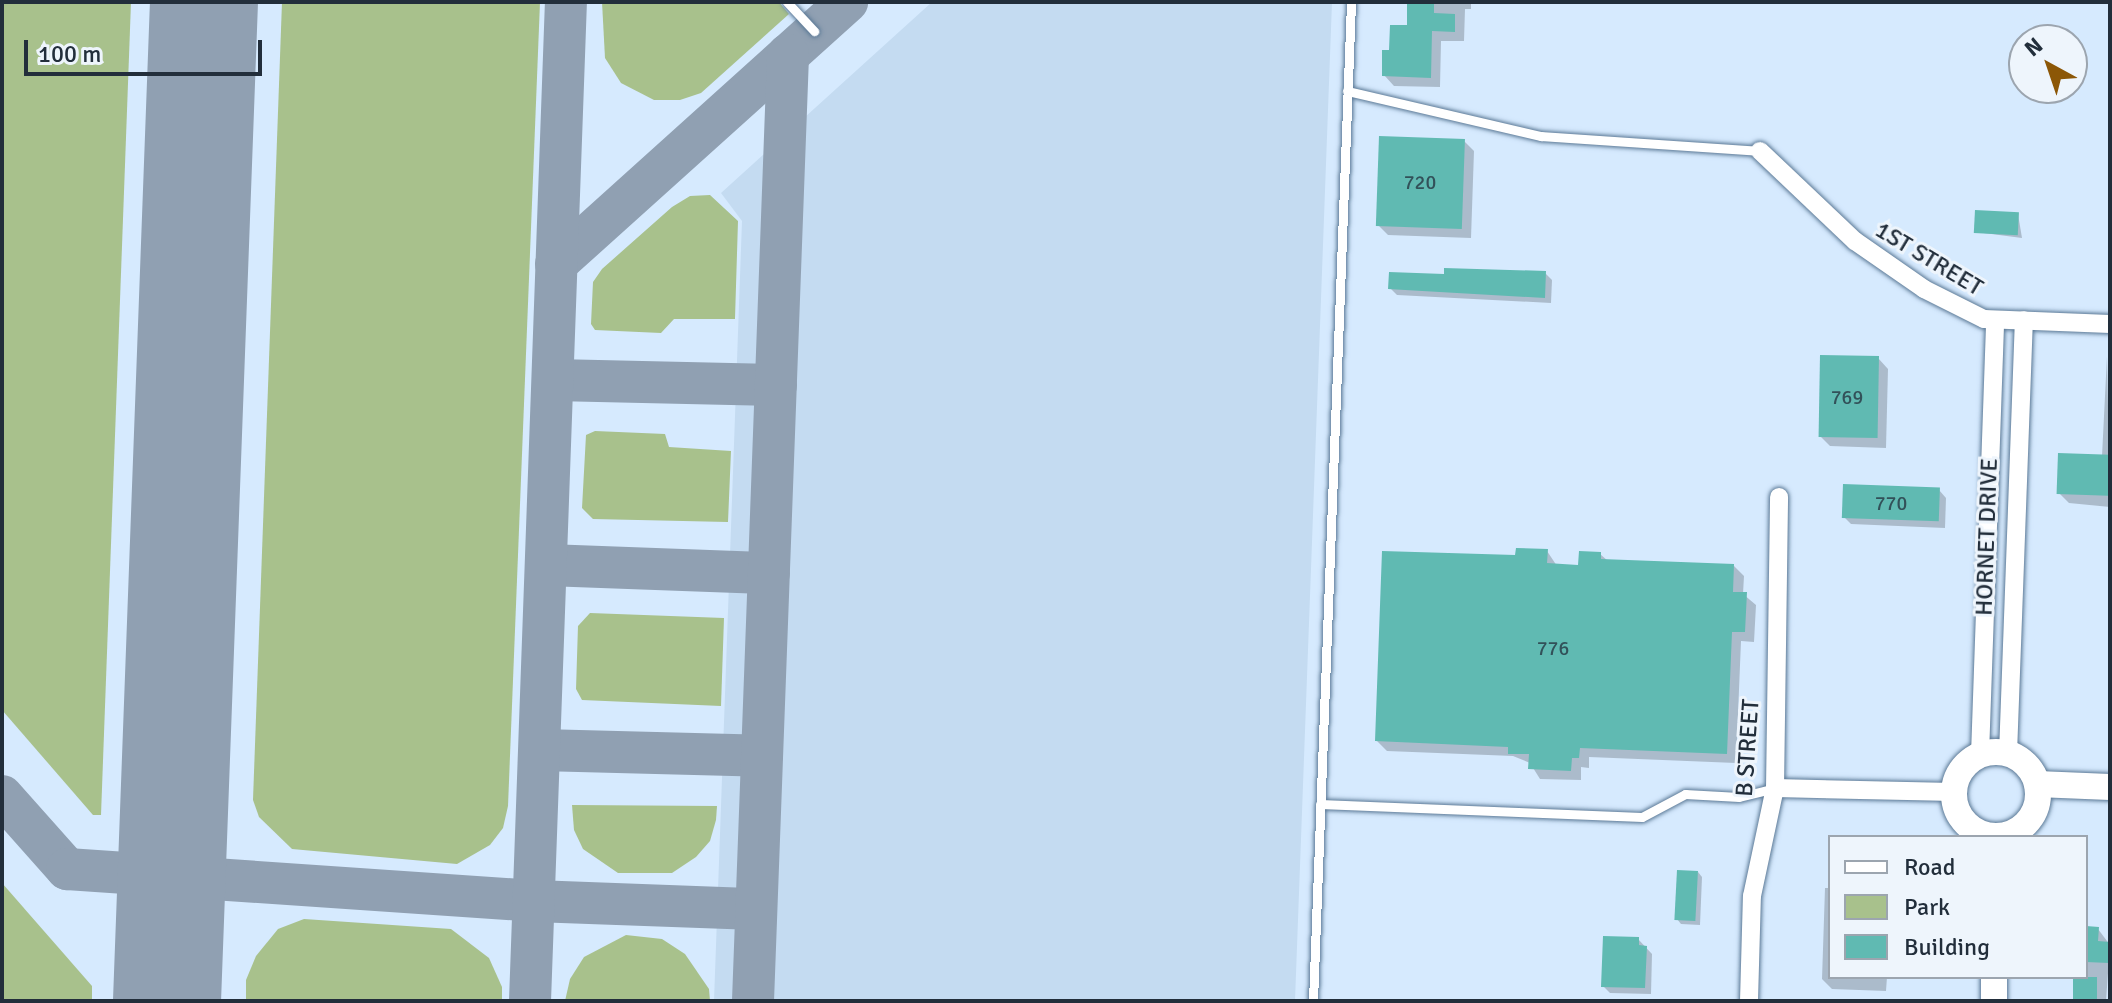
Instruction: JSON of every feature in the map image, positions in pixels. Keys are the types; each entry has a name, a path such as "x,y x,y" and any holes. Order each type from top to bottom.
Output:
{"main road":[{"path":"1991,835 1971,828 1961,818 1954,792 1962,770 1980,755 2008,754 2027,765 2037,784 2030,820 2001,835"},
{"path":"2037,784 2110,787"},
{"path":"1994,979 1994,1001"}],"street":[{"name":"1ST STREET","path":"1760,151 1887,266 1924,289 1995,320 2110,324"},
{"name":"HORNET DRIVE","path":"1980,755 1995,320"},
{"name":"HORNET DRIVE","path":"2008,754 2024,320"},
{"name":"B STREET","path":"1749,1001 1753,885 1775,788 1779,497"},
{"path":"1775,788 1954,792"}],"lane":[{"path":"787,2 814,31"},
{"path":"1313,1001 1351,2"},
{"path":"1347,91 1541,136 1760,151"},
{"path":"1320,804 1642,817 1685,794 1739,797 1775,788"}],"shaded area":[{"path":"932,2 1332,2 1295,1001 714,1001 742,221 721,193"}],"green space":[{"path":"2,2 131,2 101,815 93,815 2,710"},
{"path":"282,2 540,2 508,806 503,828 490,845 457,864 292,849 259,817 253,800"},
{"path":"602,2 779,2 789,14 701,93 680,100 654,100 621,83 605,58"},
{"path":"710,195 738,221 735,319 674,319 661,333 595,330 591,324 593,282 602,269 672,207 690,196"},
{"path":"595,431 665,434 669,447 731,451 728,522 593,519 582,508 586,435"},
{"path":"590,613 724,618 721,706 582,700 576,689 578,626"},
{"path":"572,805 717,806 710,841 696,857 672,873 618,873 583,849 574,830"},
{"path":"2,883 92,986 92,1001 2,1001"},
{"path":"304,919 451,929 489,958 502,987 502,1001 246,1001 246,980 256,956 278,929"},
{"path":"626,935 662,939 685,954 709,989 710,1001 565,1001 570,979 584,957"}],"building":[{"path":"1407,2 1434,2 1434,13 1455,14 1455,32 1432,31 1431,78 1382,76 1382,50 1389,50 1390,25 1407,25"},
{"path":"1379,136 1465,139 1462,229 1376,226"},
{"path":"1975,210 2019,212 2018,235 1974,233"},
{"path":"1444,268 1546,271 1545,298 1388,289 1389,272 1444,274"},
{"path":"1820,355 1879,356 1878,438 1819,437"},
{"path":"2058,453 2110,455 2109,496 2057,494"},
{"path":"1843,484 1940,487 1939,521 1842,518"},
{"path":"1516,548 1548,549 1547,563 1578,565 1579,551 1601,552 1601,559 1734,564 1733,592 1747,592 1745,632 1732,632 1727,754 1580,748 1579,758 1572,758 1571,771 1528,769 1529,754 1508,754 1508,747 1375,741 1382,551 1515,555"},
{"path":"1677,870 1698,871 1695,921 1674,920"},
{"path":"2088,926 2099,927 2098,941 2110,942 2109,963 2088,962"},
{"path":"1603,936 1639,937 1639,945 1647,946 1645,988 1601,987"},
{"path":"2097,977 2097,1001 2073,1001 2073,979"}],"taxiway":[{"path":"530,1001 566,2"},
{"path":"556,264 847,2"},
{"path":"753,1001 788,55"},
{"path":"554,380 776,385"},
{"path":"547,565 769,573"},
{"path":"540,750 762,756"},
{"path":"2,796 67,869 534,901 756,909"}],"runway":[{"path":"167,1001 204,2"}]}
